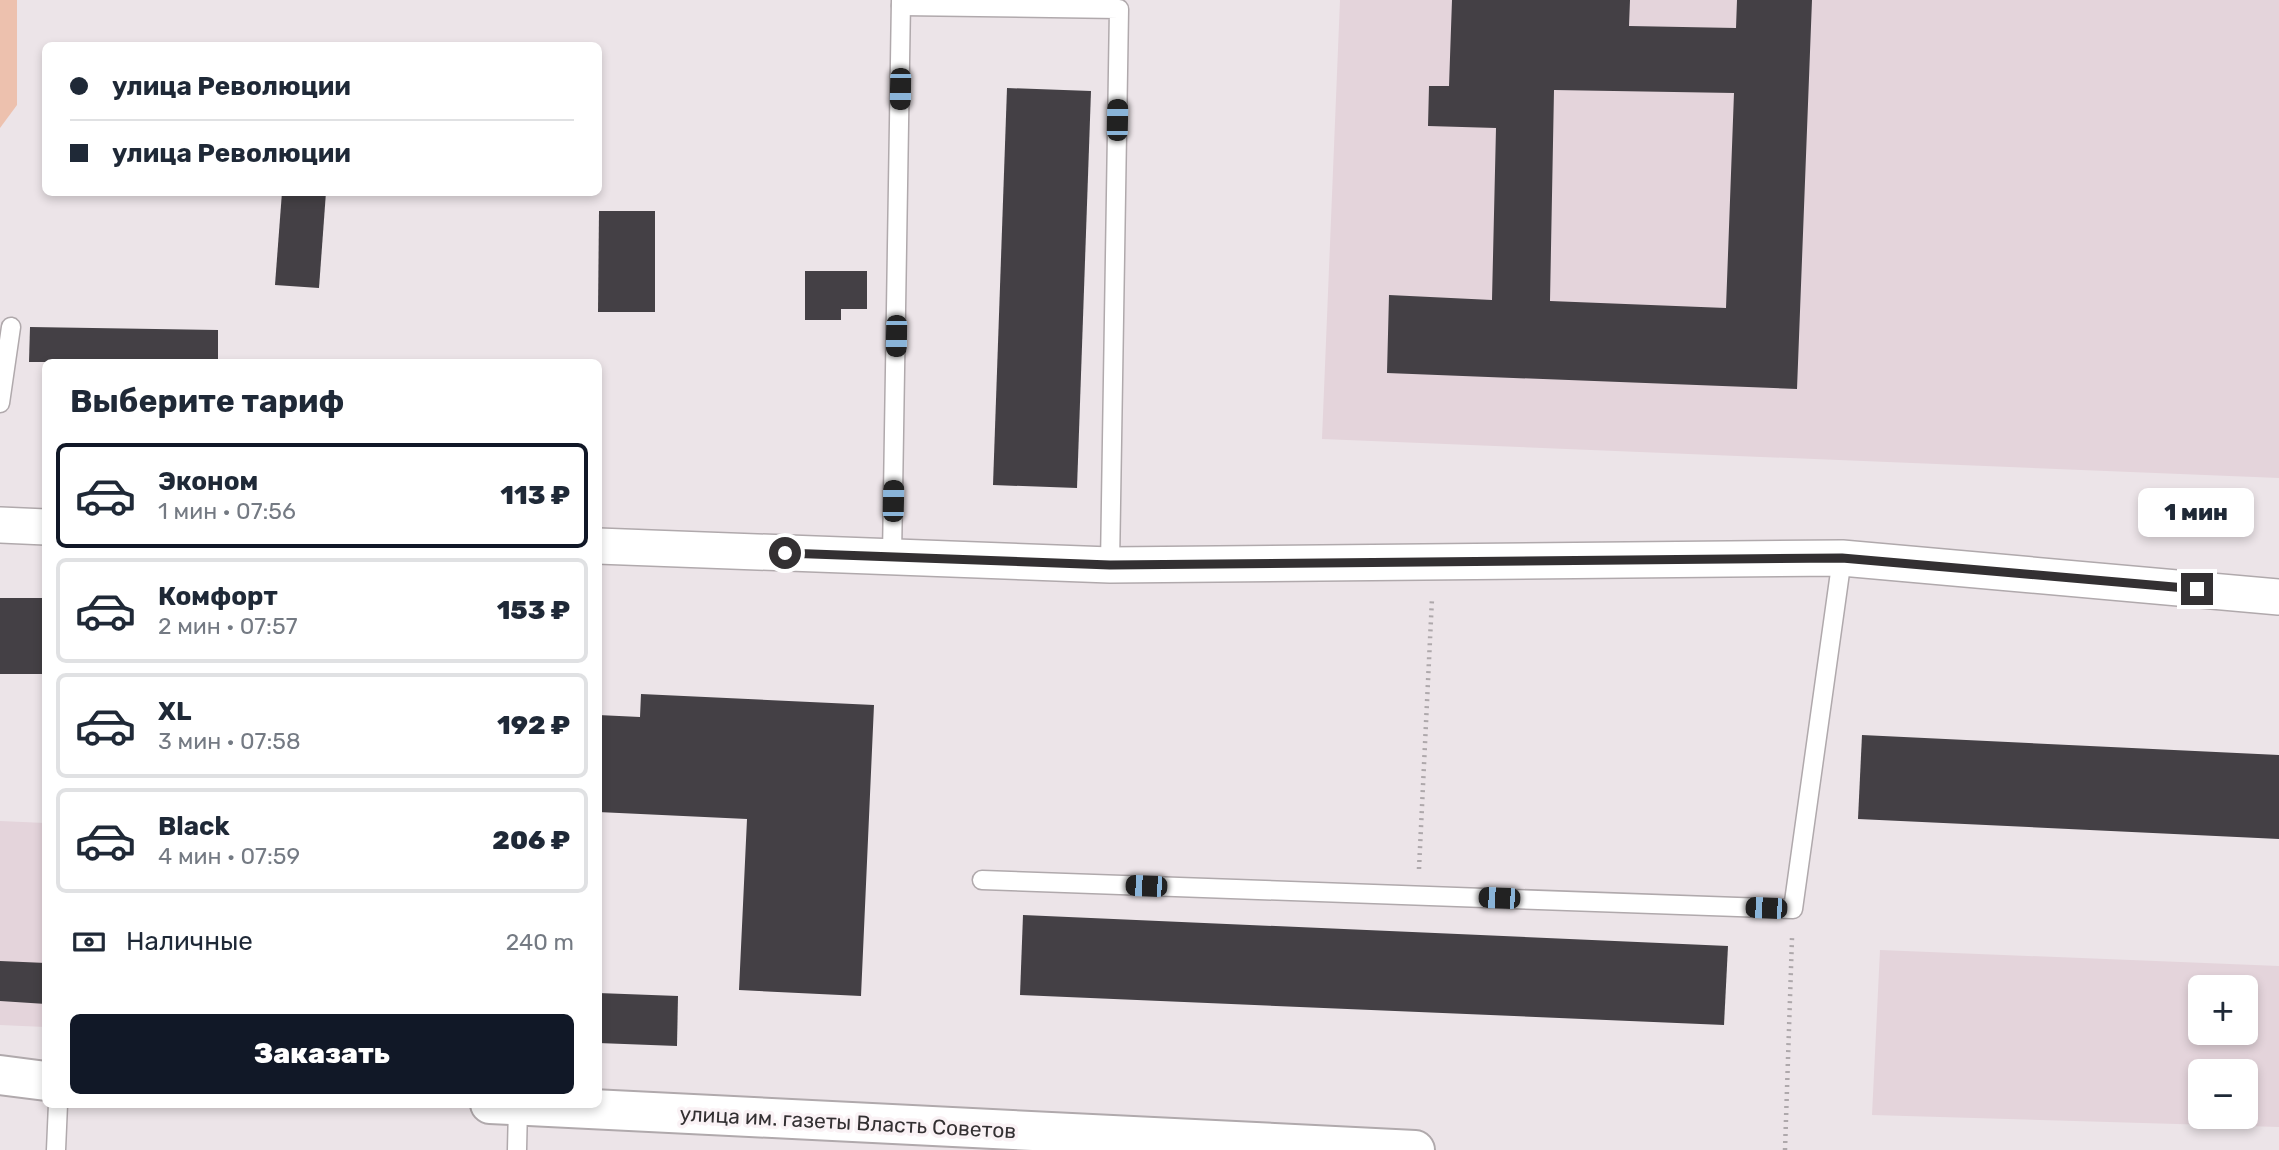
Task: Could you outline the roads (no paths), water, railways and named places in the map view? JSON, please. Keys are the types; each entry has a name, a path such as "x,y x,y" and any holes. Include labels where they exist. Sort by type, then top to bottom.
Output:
{"street":[{"path":"0,526 42,527"},
{"path":"602,546 1110,565 1842,558 2279,597"},
{"path":"0,1075 42,1080"},
{"name":"улица им. газеты Власть Советов","path":"565,1108 1415,1150"}],"lane":[{"path":"892,556 901,3 1119,5 1110,565"},
{"path":"0,403 11,327"},
{"path":"982,880 1793,909 1842,558"},
{"path":"56,1150 58,1108"},
{"path":"505,1108 517,1150"}]}
